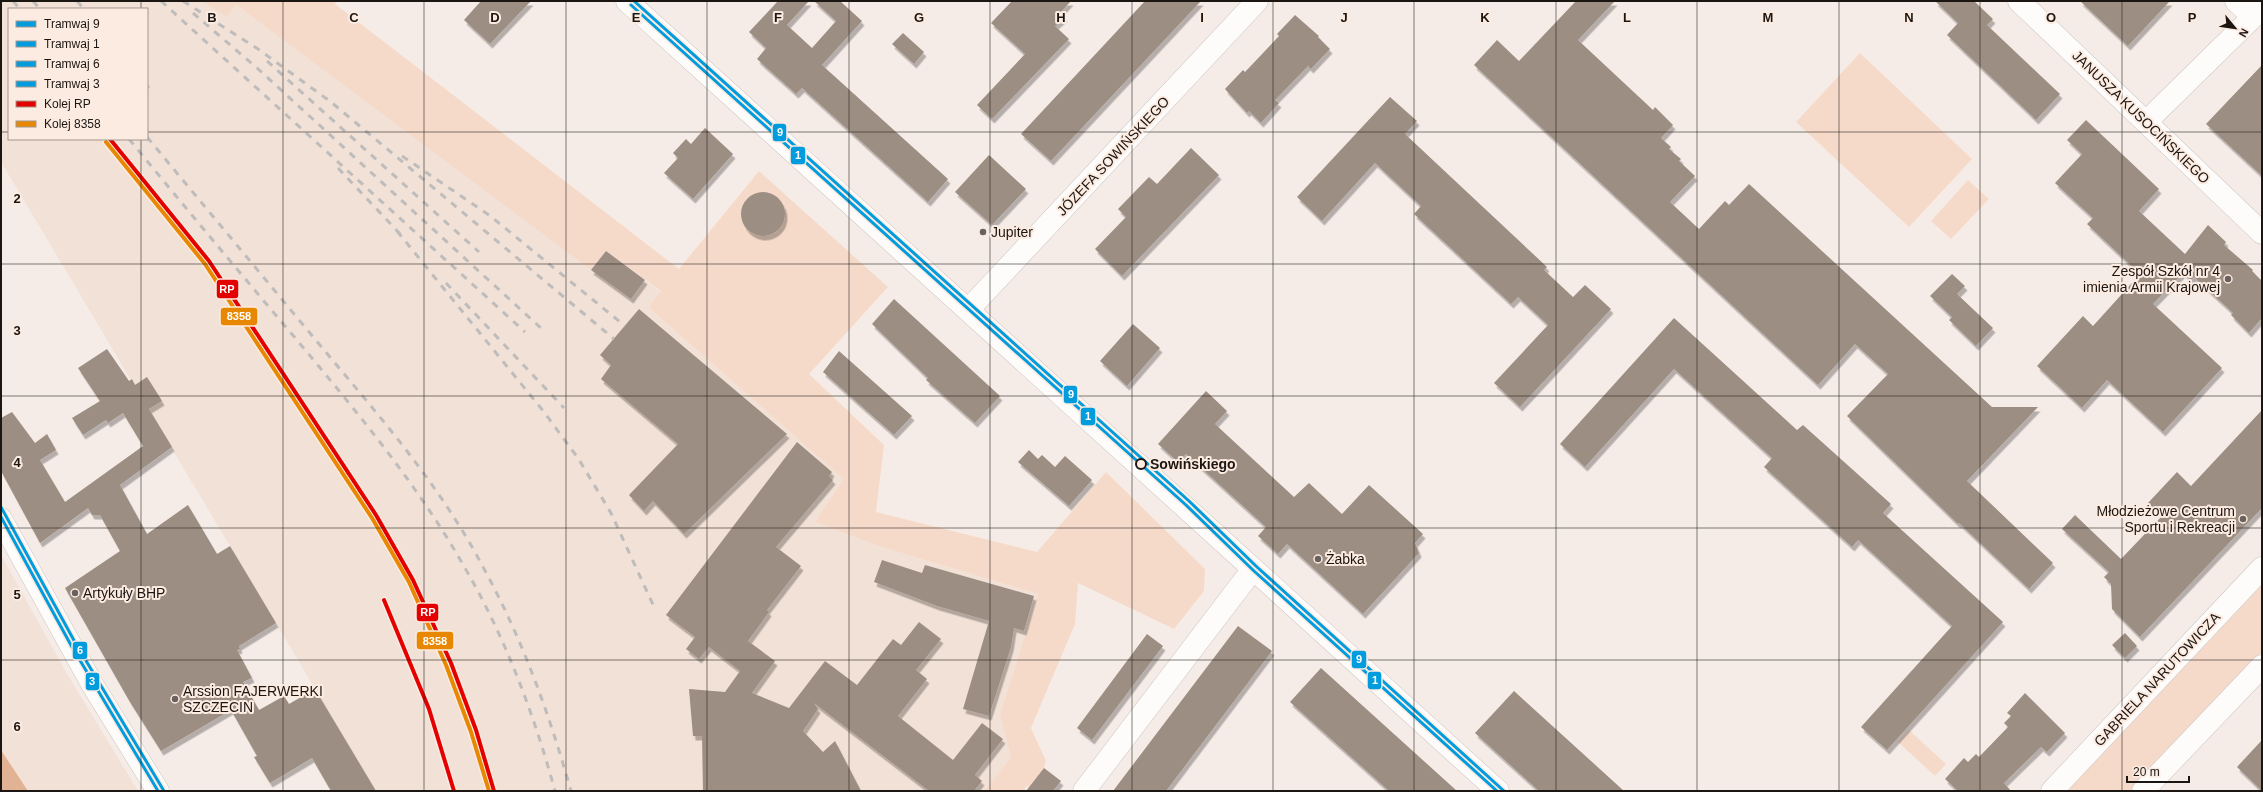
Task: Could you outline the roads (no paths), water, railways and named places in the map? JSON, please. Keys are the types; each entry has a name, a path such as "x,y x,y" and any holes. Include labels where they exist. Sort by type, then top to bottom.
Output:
{"street":[{"path":"627,1 1498,791"},
{"name":"JÓZEFA SOWIŃSKIEGO","path":"968,310 1258,1"},
{"name":"JANUSZA KUSOCIŃSKIEGO","path":"2019,1 2262,233"},
{"path":"2146,122 2258,12 2236,1"},
{"path":"1,519 92,684 158,791"},
{"path":"1084,791 1253,568"},
{"name":"GABRIELA NARUTOWICZA","path":"2052,791 2262,568"},
{"path":"2143,791 2262,666"}],"railway":[{"path":"13,1 19,8"},
{"path":"33,1 39,8"},
{"path":"77,1 83,8"},
{"path":"161,1 525,332"},
{"path":"183,1 258,49 331,102 614,339"},
{"path":"193,13 257,68 542,329"},
{"path":"267,61 479,252"},
{"path":"148,138 389,428 410,454 449,509 483,567 510,621 544,705 571,791"},
{"path":"130,140 342,394 407,478 447,537 479,594 506,649 538,733 555,791"},
{"path":"402,156 489,215 625,326"},
{"path":"338,168 401,235"},
{"path":"397,231 544,412 578,458 611,513 655,609"},
{"path":"446,283 564,408"}],"tram line":[{"name":"9","path":"634,1 1189,501 1257,567 1504,791"},
{"name":"1","path":"631,5 1186,505 1254,571 1497,791"},
{"name":"6","path":"1,507 76,644 164,791"},
{"name":"3","path":"1,517 72,647 158,791"}],"rail line":[{"name":"RP","path":"111,140 209,261 376,515 413,580 451,663 476,730 494,791"},
{"name":"8358","path":"106,142 205,264 372,518 409,582 446,665 471,732 489,791"},
{"name":"RP","path":"384,600 429,709 454,791"}],"place":[{"name":"Jupiter","path":"983,232"},
{"name":"Zespół Szkół nr 4 imienia Armii Krajowej","path":"2228,279"},
{"name":"Sowińskiego","path":"1141,464"},
{"name":"Młodzieżowe Centrum Sportu i Rekreacji","path":"2243,519"},
{"name":"Żabka","path":"1318,559"},
{"name":"Artykuły BHP","path":"75,593"},
{"name":"Arssion FAJERWERKI SZCZECIN","path":"175,699"}]}
